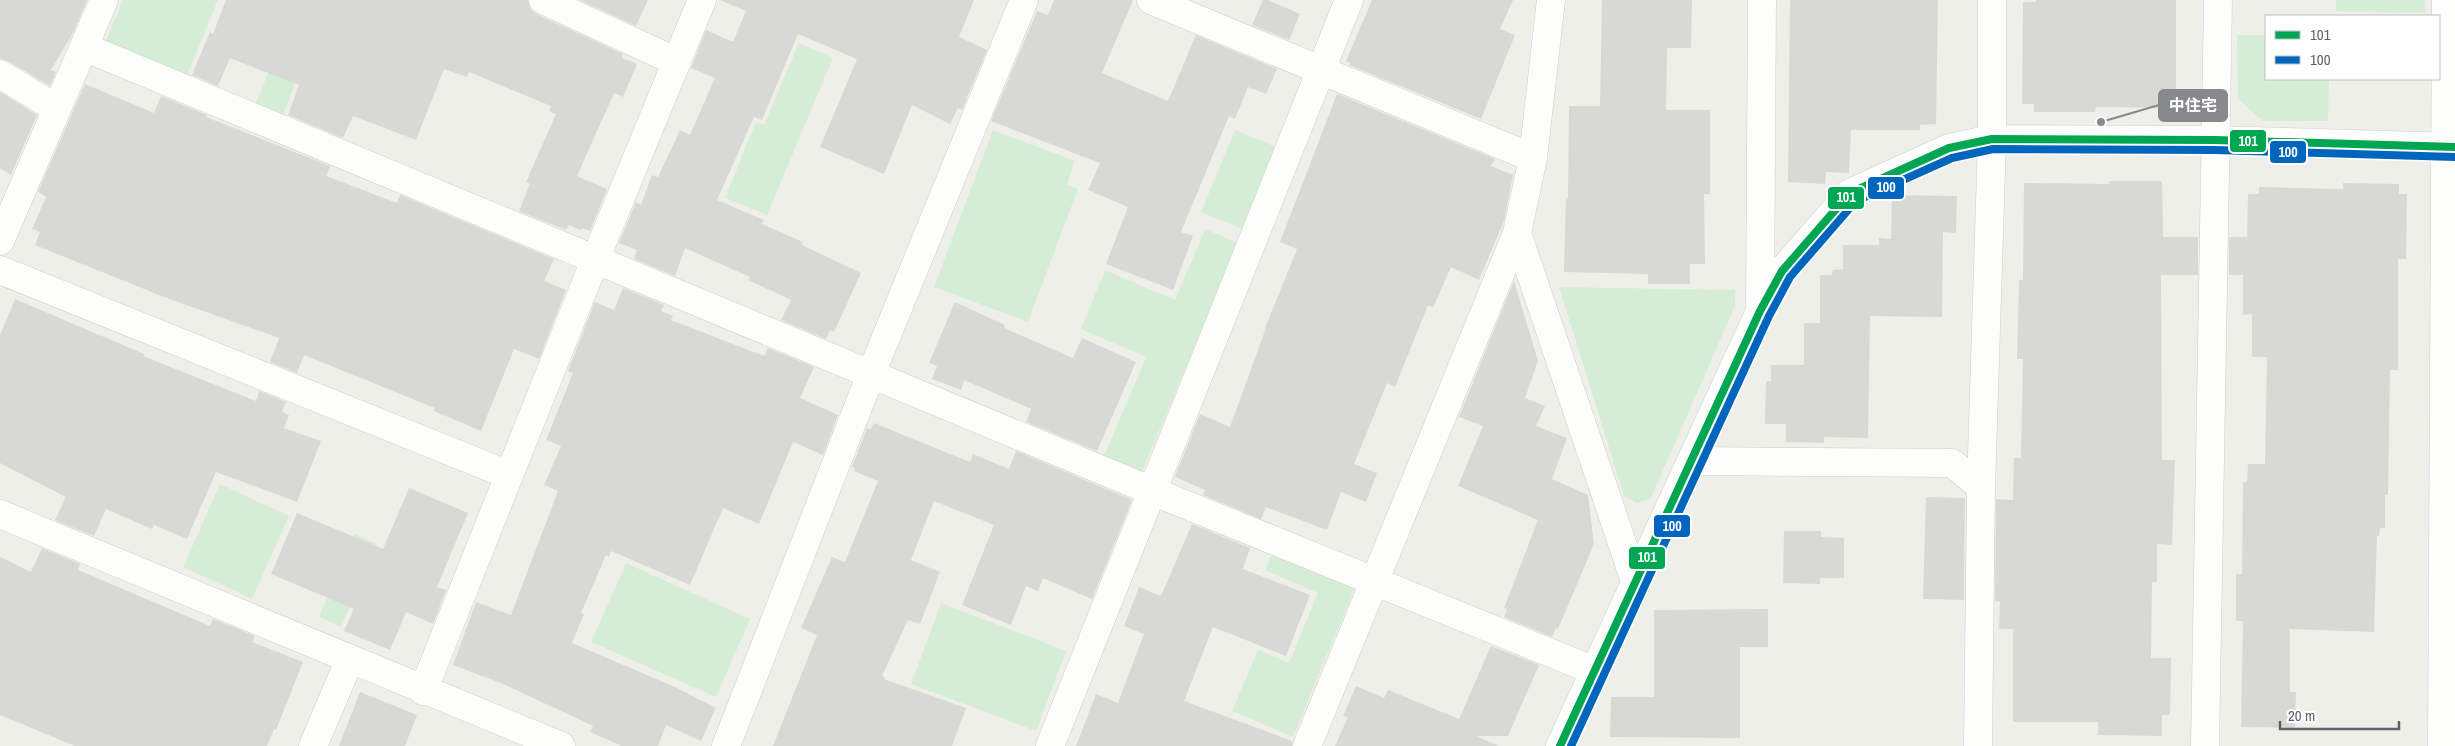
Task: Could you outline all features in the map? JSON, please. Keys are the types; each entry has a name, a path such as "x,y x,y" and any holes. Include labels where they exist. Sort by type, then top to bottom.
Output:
{"street":[{"path":"0,241 104,0"},
{"path":"543,0 677,62"},
{"path":"423,691 595,260 702,0"},
{"path":"726,746 871,374 1024,0"},
{"path":"1151,0 1533,158"},
{"path":"1050,746 1349,0"},
{"path":"1307,746 1373,580 1517,233 1533,158 1551,0"},
{"path":"1760,310 1762,0"},
{"path":"1978,746 1981,487 1992,139 1992,0"},
{"path":"2205,746 2218,0"},
{"path":"2442,746 2450,148 2446,0"},
{"path":"84,47 1152,491 1595,671"},
{"path":"0,74 58,108"},
{"path":"1560,746 1636,584 1760,310 1782,271 1850,193 1949,148 1992,139 2215,140 2450,148"},
{"path":"1517,233 1636,584"},
{"path":"0,270 509,475"},
{"path":"1692,461 1952,463 1981,487"},
{"path":"0,514 423,691 561,746"},
{"path":"313,746 350,660"}],"green space":[{"path":"123,0 218,0 187,75 106,41"},
{"path":"2336,0 2425,0 2425,13 2336,11"},
{"path":"292,11 319,21 283,115 256,104"},
{"path":"2237,35 2265,35 2265,80 2329,80 2328,121 2263,121 2238,99"},
{"path":"799,43 833,58 767,215 725,198 756,122 764,125"},
{"path":"993,130 1075,161 1067,184 1078,189 1028,322 934,287"},
{"path":"1235,130 1276,147 1243,229 1201,212"},
{"path":"1205,229 1238,243 1142,472 1104,456 1146,357 1081,329 1105,270 1175,300"},
{"path":"1559,287 1735,290 1735,306 1651,498 1637,503 1624,496"},
{"path":"220,484 289,516 252,599 183,567"},
{"path":"355,534 377,544 341,627 319,617"},
{"path":"1274,550 1356,585 1293,737 1232,711 1258,650 1289,663 1318,593 1265,570"},
{"path":"626,563 750,619 716,697 591,642"},
{"path":"941,603 1066,651 1036,731 911,684"}],"building":[{"path":"0,0 87,0 74,31 51,70 56,72 50,86 0,58"},
{"path":"226,0 528,0 530,9 536,14 623,54 622,58 637,64 623,97 614,93 577,176 607,189 590,231 582,228 580,230 569,225 566,230 519,211 530,184 526,182 556,114 549,111 551,106 469,72 467,77 444,69 416,140 353,116 343,138 288,115 299,85 230,58 218,86 192,75 210,32 213,34"},
{"path":"580,0 648,0 636,26"},
{"path":"720,0 974,0 959,37 987,50 962,110 958,108 950,124 912,105 884,174 820,147 857,59 798,34 762,120 754,117 717,200 764,220 762,224 803,242 802,245 861,273 834,332 830,330 826,339 781,320 791,300 748,280 750,277 685,248 675,276 634,259 637,250 619,243 636,202 641,205 652,175 658,177 680,130 690,135 715,78 691,68 706,30 733,42 746,11"},
{"path":"1054,0 1133,0 1102,73 1168,101 1196,35 1277,69 1266,94 1248,87 1235,119 1229,116 1181,232 1193,236 1173,290 1106,264 1128,207 1088,190 1100,163 991,121 1037,11 1048,15"},
{"path":"1263,0 1268,0 1300,14 1289,40 1252,25"},
{"path":"1372,0 1513,0 1500,29 1515,35 1481,119 1349,65 1350,63 1346,61"},
{"path":"1602,0 1692,0 1691,48 1667,48 1666,110 1710,110 1710,194 1704,194 1705,264 1690,264 1690,284 1648,284 1648,274 1564,272 1566,197 1568,198 1569,106 1600,106"},
{"path":"1790,0 1938,0 1936,124 1920,125 1920,130 1851,130 1849,173 1826,172 1825,184 1788,182"},
{"path":"2036,0 2176,0 2176,108 2096,107 2095,112 2034,112 2034,104 2022,104 2023,2 2036,2"},
{"path":"85,84 154,113 161,96 207,115 206,117 330,166 326,176 397,203 400,195 554,259 544,281 566,290 539,359 514,349 481,431 434,411 435,408 304,355 297,373 270,362 279,338 164,297 35,245 40,232 32,229 46,197 38,192"},
{"path":"0,92 37,115 11,175 0,168"},
{"path":"1337,94 1495,159 1491,166 1513,175 1504,221 1479,280 1451,267 1433,308 1428,305 1395,387 1387,383 1354,464 1377,473 1366,502 1341,492 1327,530 1266,507 1261,519 1203,495 1205,490 1175,477 1200,414 1230,427 1265,328 1297,249 1280,242"},
{"path":"2109,181 2162,181 2163,237 2198,237 2198,275 2161,275 2162,460 2175,460 2172,545 2157,544 2157,582 2152,582 2151,658 2171,658 2170,715 2162,715 2162,736 2098,735 2098,722 2013,722 2013,629 1999,629 2000,602 1995,601 1996,499 2013,500 2014,458 2021,458 2023,359 2017,359 2019,280 2023,280 2024,183 2109,184"},
{"path":"2343,183 2399,184 2399,194 2407,194 2406,259 2398,259 2398,370 2390,370 2388,495 2385,495 2385,528 2380,528 2379,536 2377,536 2374,632 2290,629 2290,692 2296,692 2295,728 2241,727 2243,621 2236,621 2236,574 2242,574 2243,482 2247,482 2248,464 2265,464 2267,357 2252,357 2252,314 2243,315 2243,275 2229,275 2229,237 2247,237 2248,194 2259,194 2259,187 2343,189"},
{"path":"1892,195 1957,196 1956,233 1943,232 1942,317 1870,316 1868,438 1824,437 1824,443 1786,442 1786,424 1765,424 1766,381 1771,381 1771,365 1804,365 1804,323 1820,323 1820,275 1832,275 1833,270 1843,269 1843,245 1879,245 1879,238 1891,239"},
{"path":"1514,281 1538,361 1525,398 1545,406 1536,426 1567,438 1552,479 1588,495 1594,544 1558,629 1556,628 1552,637 1504,617 1507,609 1504,608 1538,520 1458,486 1483,426 1459,417"},
{"path":"623,288 664,305 661,311 673,316 671,320 764,356 768,348 814,367 800,398 838,415 823,455 793,442 759,524 723,508 690,585 611,551 609,557 606,555 581,613 584,614 572,643 675,687 716,708 701,741 666,725 658,746 622,746 590,732 593,726 501,683 453,665 476,602 511,615 558,491 544,485 561,446 546,440 573,373 568,371 595,302 614,310"},
{"path":"15,299 144,354 143,356 256,401 259,391 286,402 282,412 289,415 284,428 321,441 297,502 216,472 187,539 154,525 152,529 106,509 94,536 55,520 66,497 0,463 0,335"},
{"path":"955,302 1005,325 1004,328 1073,358 1082,338 1136,362 1097,451 1026,422 1031,409 964,380 961,390 932,379 937,366 929,363"},
{"path":"874,423 970,462 973,454 1009,469 1016,451 1132,500 1092,599 1043,578 1038,591 1026,586 1011,625 962,605 994,525 934,501 911,560 940,572 920,624 908,620 882,676 885,677 884,679 966,708 952,746 773,746 817,635 801,628 832,557 845,562 878,481 854,471 855,468 852,467 867,428 871,429"},
{"path":"409,488 468,513 437,587 446,590 433,624 406,612 390,650 344,631 354,609 271,574 297,513 383,549"},
{"path":"1926,497 1965,498 1964,600 1923,599"},
{"path":"1192,524 1250,548 1243,569 1310,595 1286,656 1213,627 1184,701 1292,741 1292,746 1076,746 1096,694 1118,703 1144,634 1124,626 1139,587 1161,596"},
{"path":"1784,531 1821,531 1821,537 1844,538 1844,578 1820,578 1820,584 1783,583"},
{"path":"42,548 80,564 78,570 210,626 213,619 255,636 252,642 303,662 276,730 274,729 267,746 75,746 0,715 0,557 31,572"},
{"path":"1768,609 1768,647 1740,647 1740,738 1610,737 1611,697 1654,697 1654,610"},
{"path":"1491,646 1539,665 1508,736 1476,736 1499,746 1335,746 1348,717 1343,716 1356,686 1384,698 1388,690 1459,719"},
{"path":"360,692 417,715 405,746 339,746"}],"transit line":[{"name":"101","path":"1560,746 1760,311 1782,271 1850,193 1949,148 1992,139 2215,140 2455,147"},
{"name":"100","path":"1571,746 1769,316 1790,277 1856,201 1952,158 1993,149 2215,150 2455,157"}],"place":[{"name":"中住宅","path":"2101,122"}]}
